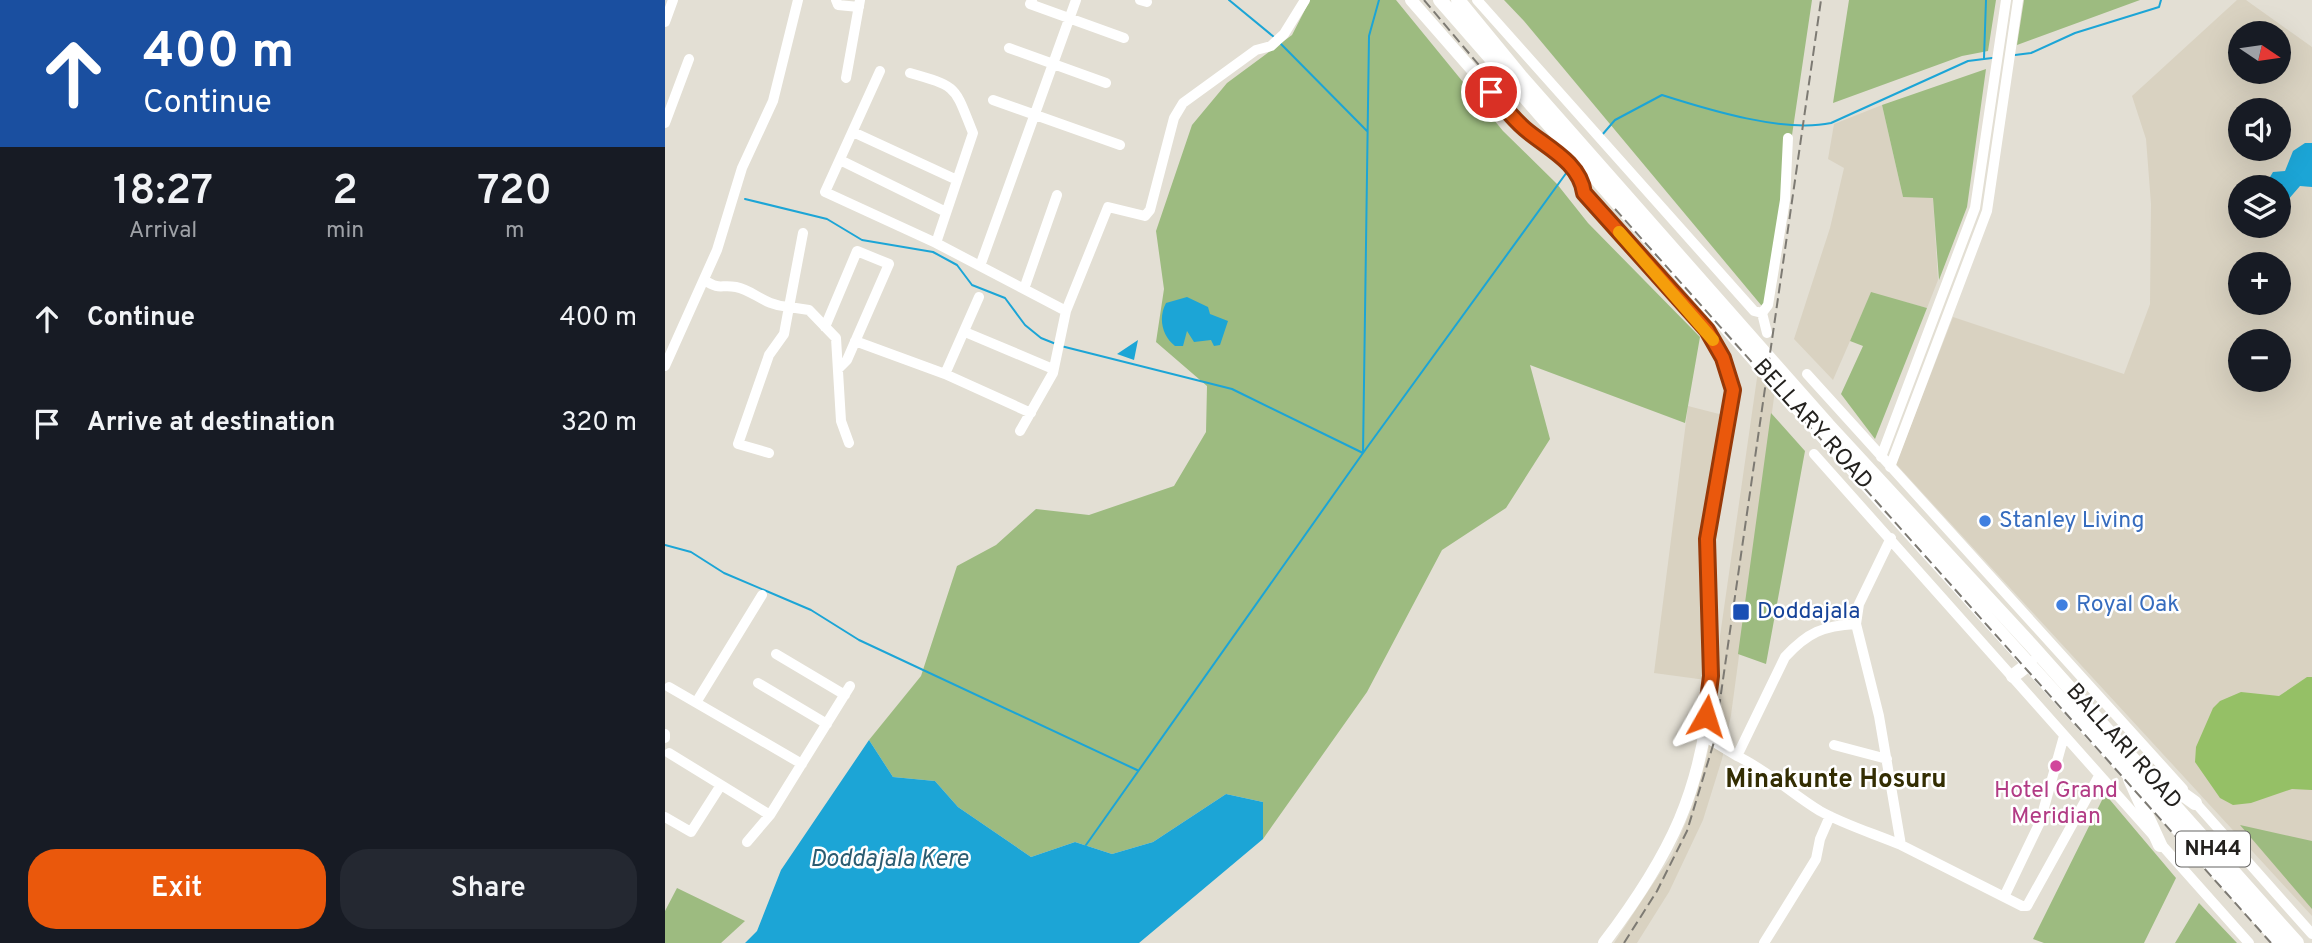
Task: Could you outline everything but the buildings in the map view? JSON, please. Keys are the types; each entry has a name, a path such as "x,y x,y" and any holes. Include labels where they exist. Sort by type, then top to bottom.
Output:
{"highway":[{"name":"BELLARY ROAD","path":"1440,0 1837,435 2029,655"},
{"name":"BELLARY ROAD","path":"1458,0 1517,82"},
{"path":"2013,676 2029,655"},
{"name":"BALLARI ROAD","path":"2029,655 2297,943"},
{"path":"2126,760 2195,803"},
{"path":"2126,760 2160,845"},
{"name":"BALLARI ROAD","path":"2126,760 2281,943"}],"main road":[{"path":"1411,0 1523,128 1559,154 1574,170 1584,193 1707,330 1723,358 1733,390 1707,539 1711,676 1704,736 1688,803 1638,898 1604,943"}],"street":[{"path":"665,22 673,0"},
{"path":"665,366 717,250 748,153 773,101 798,0"},
{"path":"836,0 838,5 859,3 846,78"},
{"path":"1032,0 1030,4 1124,38"},
{"path":"980,266 1076,0"},
{"path":"1020,431 1053,369 1066,311 1108,207 1145,216 1150,209 1174,118 1183,103 1256,50 1271,47 1284,34 1305,0"},
{"path":"1477,0 1754,310 1762,313"},
{"path":"1881,457 1975,208 2006,0"},
{"path":"1890,467 1987,211 2018,0"},
{"path":"1009,48 1106,83"},
{"path":"665,123 668,105 689,59"},
{"path":"880,71 825,192 936,243 1066,311"},
{"path":"910,73 949,84 973,132 936,243"},
{"path":"993,100 1120,145"},
{"path":"853,132 957,180"},
{"path":"1762,313 1768,305 1785,200 1788,138"},
{"path":"840,160 946,212"},
{"path":"1024,289 1057,195"},
{"path":"769,453 738,444 769,355 783,334 803,233"},
{"path":"825,327 857,251 888,264 847,360 838,369"},
{"path":"703,280 718,289 736,287 771,306 809,310 837,338 841,421 849,443"},
{"path":"945,374 978,297"},
{"path":"1762,313 1767,333"},
{"path":"965,332 1053,369"},
{"path":"855,341 945,374 1031,414"},
{"path":"1807,374 2312,934"},
{"path":"1814,454 2249,943"},
{"path":"1891,538 1859,604 1856,624 1887,759 1901,845"},
{"path":"697,701 762,595"},
{"path":"1737,756 1785,657 1796,646 1825,627 1856,624"},
{"path":"747,842 770,816 847,691 776,654"},
{"path":"758,683 827,724"},
{"path":"666,688 697,701 802,764"},
{"path":"1704,736 1830,816 1901,845 2027,906 2099,776"},
{"path":"2004,897 2040,822 2064,736"},
{"path":"1834,745 1887,759"},
{"path":"669,753 770,816"},
{"path":"665,817 691,832 721,785"},
{"path":"1764,943 1816,859 1820,839 1830,816"}],"shaded area":[{"path":"2237,0 2246,0 2275,21 2228,21 2228,84 2291,84 2291,32 2312,47 2312,916 1896,464 1953,317 2124,374 2150,304 2151,204 2146,139 2132,96"},
{"path":"1882,105 1903,197 1933,197 1938,280 1927,308 1871,293 1833,380 1794,339 1830,228 1844,168 1828,159 1834,124"},
{"path":"1758,371 1775,390 1731,715 1722,759 1703,820 1669,892 1637,943 1614,943 1672,855 1692,808 1707,757 1717,702 1720,636"},
{"path":"1688,406 1723,415 1699,540 1706,680 1654,673"}],"green space":[{"path":"1310,0 1396,0 1503,131 1557,184 1588,223 1700,337 1685,423 1530,365 1550,439 1506,508 1442,550 1367,692 1263,839 1263,802 1226,794 1153,842 1112,854 1075,842 1031,857 958,807 935,781 893,777 869,740 921,676 957,566 996,545 1036,509 1089,515 1174,486 1206,432 1207,386 1156,342 1164,289 1156,231 1192,125 1227,83 1292,35"},
{"path":"1504,0 1812,0 1766,311 1524,21"},
{"path":"1849,0 1996,0 1988,51 1962,56 1833,103"},
{"path":"2024,0 2140,0 2017,45"},
{"path":"1986,69 1967,207 1939,280 1933,198 1903,197 1882,105"},
{"path":"1871,292 1927,308 1875,439 1841,394 1863,346 1850,341"},
{"path":"1771,413 1805,451 1766,664 1738,654"},
{"path":"2307,677 2312,677 2312,790 2292,789 2251,803 2233,805 2220,798 2195,762 2196,747 2213,708 2220,701 2241,692 2279,696"},
{"path":"2105,794 2176,878 2144,943 2044,943 2033,939"},
{"path":"2240,825 2312,841 2312,909"},
{"path":"677,888 745,921 721,943 665,943 665,911"},
{"path":"2199,903 2237,943 2175,943"}],"water":[{"path":"2305,143 2312,143 2312,187 2300,186 2291,196 2291,175 2271,175 2273,172 2285,171 2293,151"},
{"path":"1187,297 1208,307 1210,314 1228,321 1220,345 1214,346 1211,340 1194,342 1187,331 1183,346 1175,346 1167,337 1162,321 1166,303"},
{"path":"1138,340 1134,360 1117,354"},
{"name":"Doddajala Kere","path":"869,740 893,777 935,781 958,807 1031,857 1075,842 1112,854 1153,842 1226,794 1263,802 1263,839 1139,943 745,943 757,931 781,870"}],"waterway":[{"path":"1229,0 1274,37"},
{"path":"1061,346 1232,389 1363,453 1369,36 1379,0"},
{"path":"1984,58 1986,0"},
{"path":"2015,55 2031,53 2075,33 2159,7 2161,0"},
{"path":"1280,43 1367,131"},
{"path":"1602,135 1615,120 1662,95 1724,113 1769,122 1791,125 1831,123 1968,61 1992,58"},
{"path":"1086,845 1363,453 1567,172"},
{"path":"745,199 827,219 862,240 933,252 957,265 972,285 1005,298 1025,325 1041,338 1056,344"},
{"path":"665,545 691,552 724,573 811,610 859,640 1137,770"}],"railway":[{"path":"1424,0 1516,109"},
{"path":"1624,943 1657,891 1687,831 1714,742 1821,0"},
{"path":"1615,209 2271,943"}],"slow traffic":[{"path":"1619,232 1713,340"}],"place":[{"name":"Stanley Living","path":"1985,521"},
{"name":"Royal Oak","path":"2062,605"},
{"name":"Doddajala","path":"1741,612"},
{"name":"Hotel Grand Meridian","path":"2056,766"}],"district":[{"name":"Minakunte Hosuru","path":"1836,780"}],"route":[{"path":"1491,92 1523,128 1559,154 1574,170 1583,184 1584,193 1707,330 1723,358 1733,390 1707,539 1711,676 1706,716"}]}
